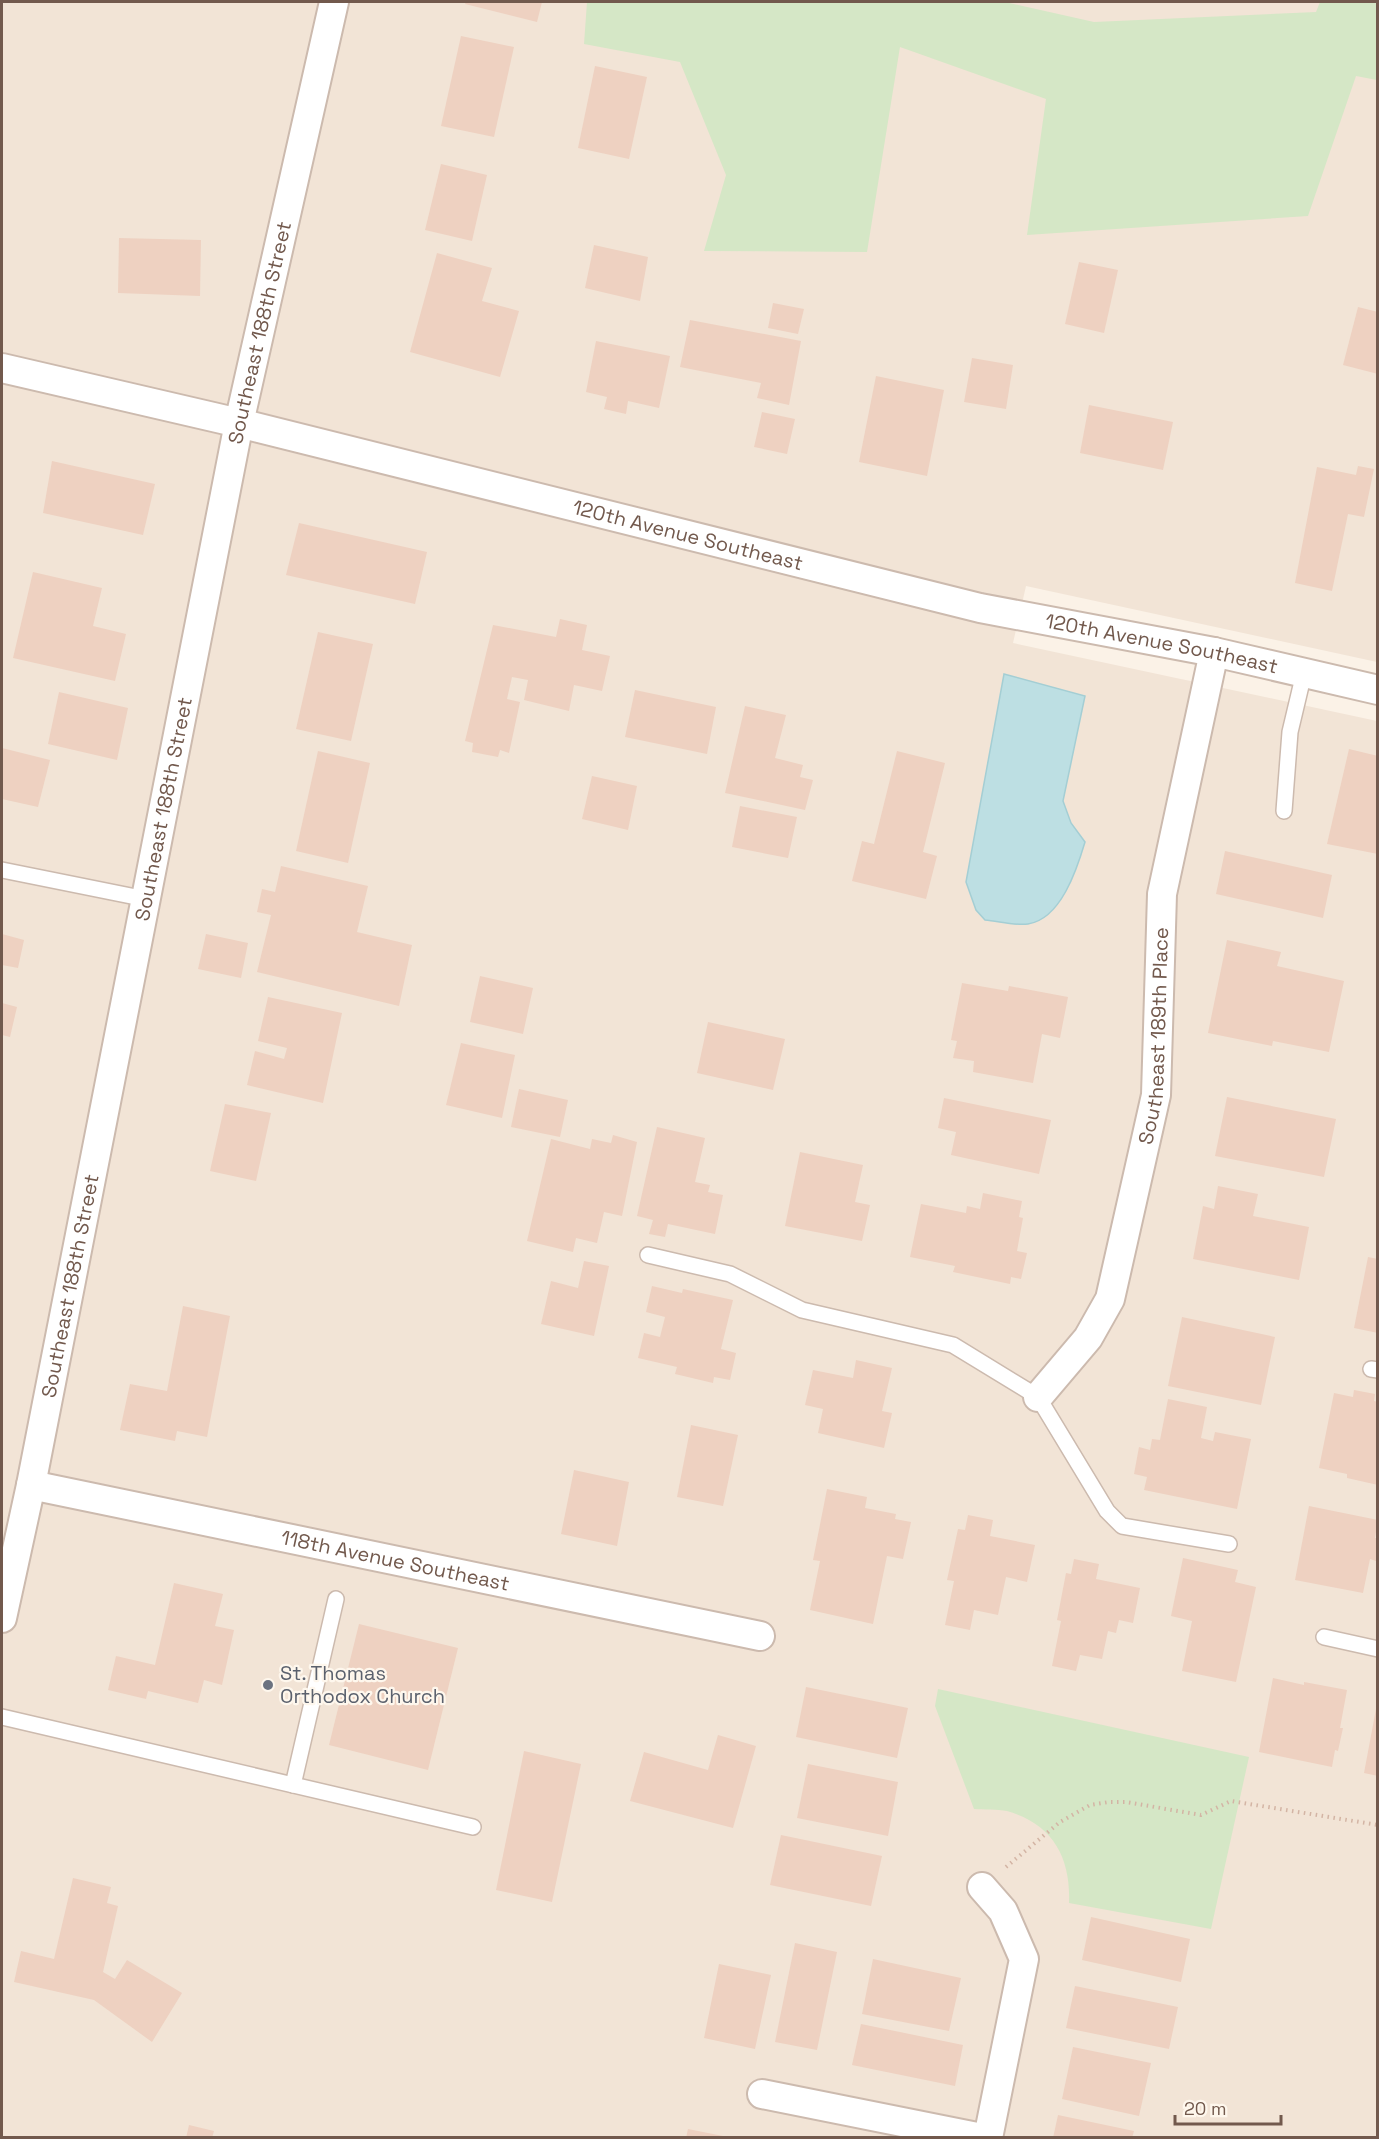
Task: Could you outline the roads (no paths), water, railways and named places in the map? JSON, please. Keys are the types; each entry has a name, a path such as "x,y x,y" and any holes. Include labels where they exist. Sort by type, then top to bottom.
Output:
{"street":[{"name":"Southeast 188th Street","path":"2,1618 31,1485 239,423 334,2"},
{"name":"120th Avenue Southeast","path":"2,368 239,423 980,608 1214,652 1377,690"},
{"name":"Southeast 189th Place","path":"1038,1397 1088,1338 1110,1299 1156,1095 1162,894 1214,652"},
{"name":"118th Avenue Southeast","path":"31,1485 760,1636"},
{"path":"982,1887 1003,1911 1024,1959 988,2138"},
{"path":"762,2094 982,2138"}],"lane":[{"path":"1284,811 1290,732 1304,673"},
{"path":"2,870 146,899"},
{"path":"648,1255 730,1274 802,1310 953,1345 1038,1397 1107,1511 1122,1526 1229,1544"},
{"path":"293,1785 336,1599"},
{"path":"1324,1637 1377,1649"},
{"path":"2,1717 473,1827"}],"water":[{"path":"1004,674 1085,696 1063,801 1071,823 1085,842 1072,878 1058,903 1040,920 1028,924 985,920 976,910 966,882"}],"place":[{"name":"St. Thomas Orthodox Church","path":"268,1685"}]}
